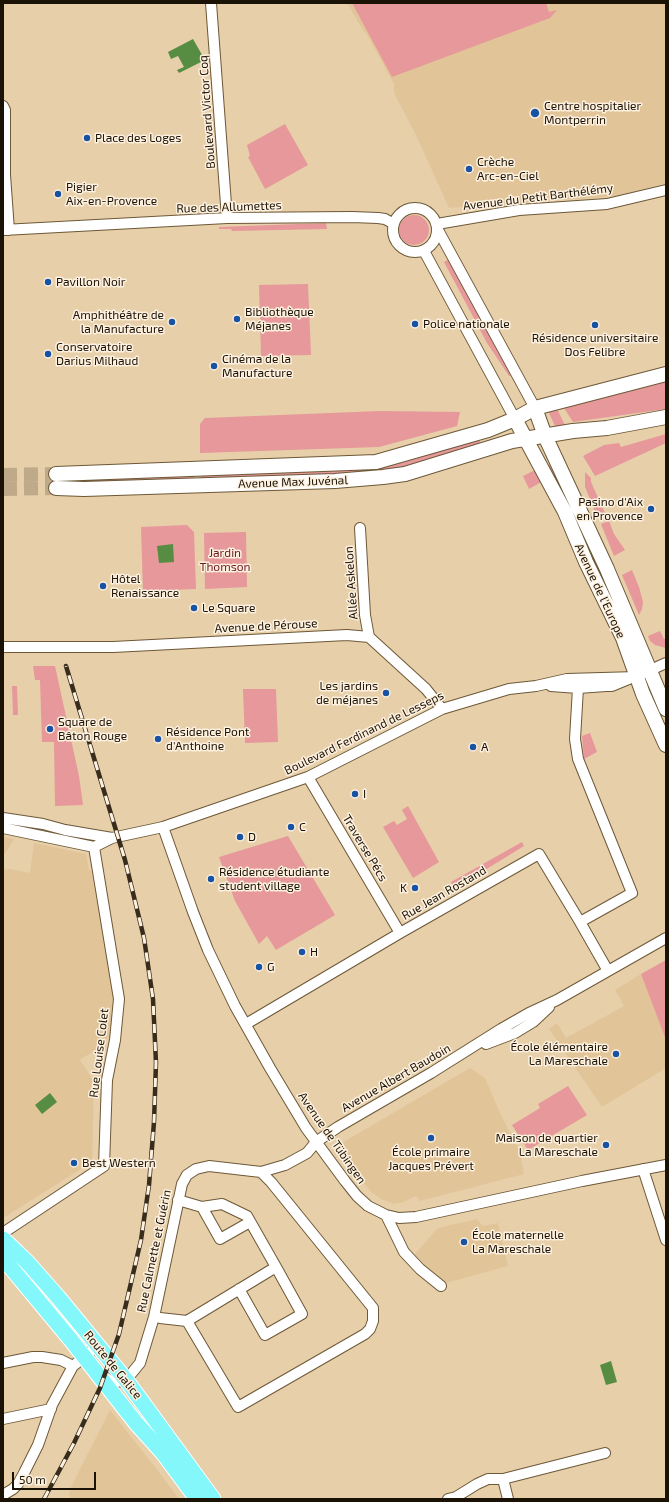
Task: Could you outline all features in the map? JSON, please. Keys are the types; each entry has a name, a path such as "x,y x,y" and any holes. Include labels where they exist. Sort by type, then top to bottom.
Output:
{"main road":[{"name":"Avenue Max Juvénal","path":"56,474 376,462 488,430 515,419 535,408 666,374"},
{"name":"Avenue de l'Europe","path":"535,408 545,436 607,569 666,709"},
{"name":"Avenue Max Juvénal","path":"56,488 92,489 383,478 405,474 512,441 573,431 607,428 666,417"},
{"name":"Avenue de l'Europe","path":"515,419 565,512 586,562 623,638 637,677 666,745"},
{"name":"Route de Galice","path":"3,1239 28,1263 126,1380 213,1499"},
{"name":"Route de Galice","path":"3,1258 68,1336 83,1363 163,1453 197,1499"}],"street":[{"name":"Boulevard Victor Coq","path":"211,3 227,218"},
{"path":"4,108 6,230"},
{"name":"Avenue du Petit Barthélémy","path":"437,227 519,210 607,204 666,190"},
{"path":"437,227 437,237 434,242 424,250 413,252 400,246 395,239 393,232 394,224 400,213 404,210 412,207 420,208 428,211 434,216 437,227 535,408"},
{"name":"Rue des Allumettes","path":"378,218 400,213"},
{"name":"Rue des Allumettes","path":"6,230 227,218 352,217 378,218 394,224"},
{"path":"424,250 515,419"},
{"name":"Allée Askelon","path":"360,528 365,616 369,637"},
{"name":"Avenue de Pérouse","path":"3,647 140,646 347,635 369,637"},
{"path":"369,637 426,689 442,709"},
{"path":"637,677 666,663"},
{"name":"Boulevard Ferdinand de Lesseps","path":"112,838 163,827 308,777 442,709 509,689 536,686 567,679 637,677"},
{"name":"Boulevard Ferdinand de Lesseps","path":"536,686 578,688 612,686 637,677"},
{"path":"578,688 575,740 578,759 632,892 580,922"},
{"name":"Traverse Pécs","path":"308,777 400,933"},
{"path":"3,818 43,824 65,830 112,838"},
{"name":"Avenue de Tübingen","path":"163,827 208,950 235,1006 270,1068 316,1142 356,1196 368,1206 386,1215 399,1218 416,1217 582,1181 666,1165"},
{"path":"3,828 94,847 112,838"},
{"name":"Rue Louise Colet","path":"3,1233 104,1166 107,1080 115,1040 118,999 94,847"},
{"name":"Rue Jean Rostand","path":"246,1024 400,933 539,854 608,971"},
{"name":"Avenue Albert Baudoin","path":"316,1142 338,1127 470,1050 515,1033 533,1022 557,1000 666,938"},
{"name":"Rue Calmette et Guérin","path":"126,1380 140,1363 154,1317 178,1200 182,1184 187,1175 196,1169 209,1166 261,1172 285,1165 307,1153 316,1142"},
{"path":"643,1169 666,1240"},
{"path":"187,1321 238,1407 365,1334 370,1329 373,1321 373,1308 271,1182 261,1172"},
{"path":"178,1200 202,1207 222,1204 247,1216 302,1314 265,1335 239,1289"},
{"path":"202,1207 220,1239 250,1222"},
{"path":"386,1215 404,1252 420,1269 441,1286"},
{"path":"160,1318 187,1321 276,1267"},
{"path":"3,1495 18,1484 38,1445 51,1409 83,1363 98,1346"},
{"path":"3,1363 34,1357 48,1358 83,1363 113,1383 126,1380"},
{"path":"3,1419 51,1409"},
{"path":"448,1499 488,1479 503,1479 605,1453"},
{"path":"503,1479 508,1499"}],"shaded area":[{"name":"Centre hospitalier Montperrin","path":"347,3 666,3 666,183 618,196 449,208 415,133 394,93 394,84 366,33"},
{"path":"193,39 205,60 179,73 177,70 184,67 178,56 171,59 168,52"},
{"path":"173,544 174,562 159,563 157,546"},
{"path":"3,837 14,839 3,857"},
{"path":"34,843 86,854 89,870 91,870 116,1005 113,1032 103,1043 103,1045 80,1060 94,1082 92,1162 3,1218 3,870 10,869 30,873"},
{"name":"École élémentaire La Mareschale","path":"641,974 666,1040 666,1068 602,1107 549,1029 557,1023 566,1038 624,1006 615,990"},
{"name":"École primaire Jacques Prévert","path":"470,1068 485,1078 499,1111 520,1152 524,1174 420,1201 416,1196 404,1202 394,1204 381,1199 371,1192 339,1151 340,1144"},
{"path":"50,1093 57,1102 42,1114 35,1105"},
{"name":"École maternelle La Mareschale","path":"477,1219 483,1226 498,1223 508,1266 446,1283 414,1255 438,1228"},
{"path":"611,1361 617,1382 606,1385 600,1365"},
{"path":"110,1410 179,1499 71,1499 69,1494 71,1487"}],"green space":[{"path":"352,3 546,3 549,12 557,10 550,18 392,77"},
{"path":"285,124 308,165 265,189 248,157 250,156 247,145"},
{"path":"414,215 425,219 429,230 425,241 414,245 403,241 399,230 403,219"},
{"path":"326,223 327,229 232,231 231,229 219,229 219,227"},
{"path":"449,259 512,375 509,376 487,343 444,262"},
{"path":"308,284 311,355 261,356 259,285"},
{"path":"666,382 666,409 573,422 564,408"},
{"path":"557,409 565,425 558,427 555,426 549,413 550,410"},
{"path":"380,411 460,412 457,426 379,447 200,453 200,424 205,418"},
{"path":"666,434 666,443 595,476 583,456 604,445 619,443 621,447"},
{"path":"479,439 481,444 398,469 369,473 201,479 201,473 384,467"},
{"path":"552,464 591,552 599,561 628,625 604,589 569,504 548,465"},
{"path":"537,469 543,481 529,489 523,476"},
{"path":"585,472 591,478 591,482 605,513 597,516 585,487"},
{"path":"194,474 194,479 50,483 50,479"},
{"path":"609,521 614,534 625,550 614,556 601,524"},
{"path":"187,525 194,532 196,589 143,591 141,527"},
{"name":"Jardin Thomson","path":"246,532 247,587 205,589 204,533"},
{"path":"632,570 643,602 639,615 622,575"},
{"path":"660,631 664,639 666,639 666,648 655,645 650,641 648,636"},
{"path":"33,666 55,666 79,776 83,805 55,806 54,742 42,742 40,680 35,680"},
{"path":"12,686 17,686 18,715 13,715"},
{"path":"243,689 276,689 278,742 245,743"},
{"path":"590,733 597,752 584,759 582,736"},
{"path":"408,806 439,862 413,878 383,827 394,821 397,825 407,819 402,810"},
{"path":"288,836 335,915 276,950 267,936 259,944 235,901 219,857"},
{"path":"522,842 524,846 454,889 451,882"},
{"path":"666,960 666,1040 641,974"},
{"path":"568,1086 587,1115 528,1150 512,1125 540,1108 538,1104"}],"tunnel":[{"path":"3,475 56,474"},
{"path":"3,489 56,488"}],"railway":[{"path":"44,1499 74,1443 100,1388 119,1334 141,1240 149,1185 154,1122 156,1063 153,999 144,938 125,860 66,666"}],"place":[{"name":"Centre hospitalier Montperrin","path":"535,113"},
{"name":"Place des Loges","path":"87,138"},
{"name":"Crèche Arc-en-Ciel","path":"469,169"},
{"name":"Pigier Aix-en-Provence","path":"58,194"},
{"name":"Pavillon Noir","path":"48,282"},
{"name":"Bibliothèque Méjanes","path":"237,319"},
{"name":"Amphithéâtre de la Manufacture","path":"172,322"},
{"name":"Police nationale","path":"415,324"},
{"name":"Résidence universitaire Dos Felibre","path":"595,325"},
{"name":"Conservatoire Darius Milhaud","path":"48,354"},
{"name":"Cinéma de la Manufacture","path":"214,366"},
{"name":"Pasino d'Aix en Provence","path":"651,509"},
{"name":"Hôtel Renaissance","path":"103,586"},
{"name":"Le Square","path":"194,608"},
{"name":"Les jardins de méjanes","path":"386,693"},
{"name":"Square de Bâton Rouge","path":"50,729"},
{"name":"Résidence Pont d'Anthoine","path":"158,739"},
{"name":"A","path":"473,747"},
{"name":"I","path":"355,794"},
{"name":"C","path":"291,827"},
{"name":"D","path":"240,837"},
{"name":"Résidence étudiante student village","path":"211,879"},
{"name":"K","path":"415,888"},
{"name":"H","path":"302,952"},
{"name":"G","path":"259,967"},
{"name":"École élémentaire La Mareschale","path":"616,1054"},
{"name":"École primaire Jacques Prévert","path":"431,1138"},
{"name":"Maison de quartier La Mareschale","path":"606,1145"},
{"name":"Best Western","path":"74,1163"},
{"name":"École maternelle La Mareschale","path":"464,1242"}]}
